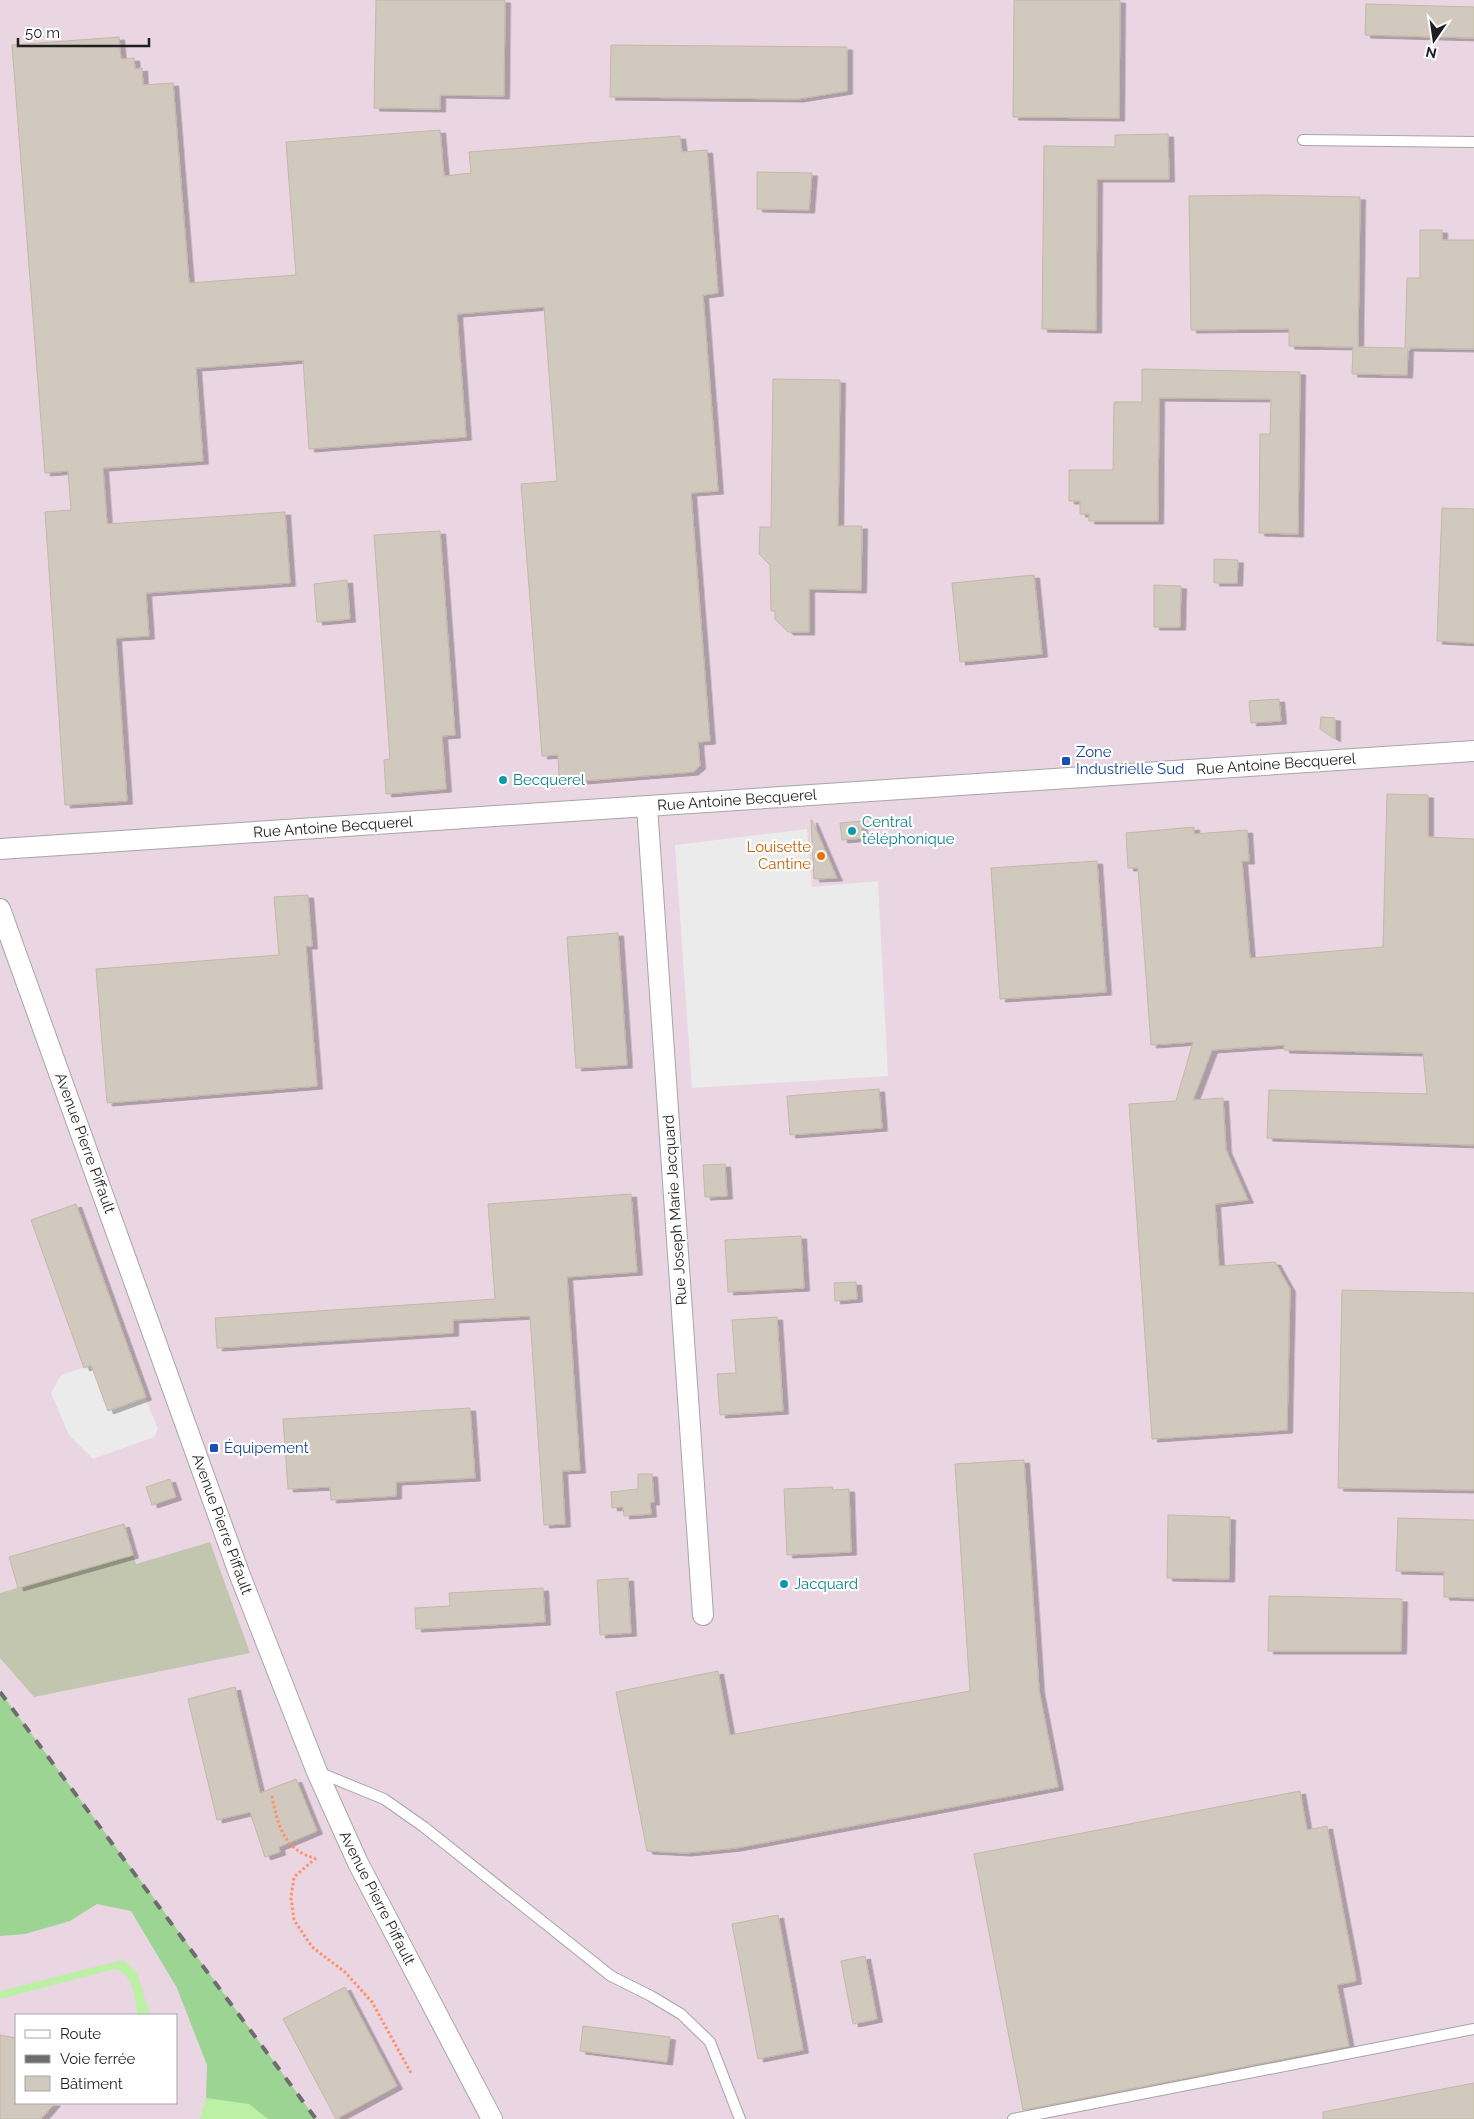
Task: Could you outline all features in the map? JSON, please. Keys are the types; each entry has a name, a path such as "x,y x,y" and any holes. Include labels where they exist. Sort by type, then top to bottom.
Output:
{"street":[{"name":"Rue Antoine Becquerel","path":"0,849 1474,751"},
{"name":"Rue Joseph Marie Jacquard","path":"647,806 703,1615"},
{"name":"Avenue Pierre Piffault","path":"0,909 242,1581 317,1772 358,1863 492,2119"}],"lane":[{"path":"1302,140 1474,142"},
{"path":"317,1772 384,1799 424,1827 611,1976 651,1996 681,2014 710,2042 740,2119"},
{"path":"1013,2119 1474,2029"}],"path":[{"path":"272,1796 277,1821 283,1835 295,1848 316,1858 294,1877 291,1898 294,1920 312,1948 345,1972 372,2002 411,2072"}],"shaded area":[{"path":"0,0 1474,0 1474,2119 0,2119"},
{"path":"807,829 812,887 878,881 888,1076 692,1088 675,845"},
{"path":"91,1365 108,1411 145,1397 158,1429 154,1437 93,1459 69,1435 51,1393 61,1375"},
{"path":"210,1542 250,1653 34,1697 0,1658 0,1593 133,1555 136,1564"}],"green space":[{"path":"0,1692 316,2119 268,2119 249,2104 206,2098 207,2065 177,1988 131,1911 97,1904 70,1921 25,1934 0,1936"},
{"path":"122,1960 137,1972 150,2014 138,2014 130,1981 115,1969 0,1999 0,1991"},
{"path":"206,2098 249,2104 268,2119 200,2119"}],"building":[{"path":"376,0 505,0 504,96 440,95 440,109 374,108"},
{"path":"1014,0 1120,0 1119,118 1013,117"},
{"path":"1366,4 1474,7 1474,38 1365,35"},
{"path":"119,37 121,59 134,58 135,69 142,68 143,85 173,83 189,283 296,275 286,142 440,130 444,176 471,173 469,152 680,136 682,152 707,150 718,293 703,295 718,491 691,493 710,741 698,742 700,766 693,772 569,782 559,776 558,755 542,756 521,484 557,481 544,307 457,314 466,437 309,449 303,360 196,368 203,461 103,468 107,524 285,512 290,583 146,593 149,636 116,638 127,801 65,805 45,512 71,510 68,471 45,473 12,45"},
{"path":"611,45 847,47 847,91 798,99 610,97"},
{"path":"1168,134 1169,179 1097,179 1096,330 1042,329 1044,146 1115,147 1115,135"},
{"path":"757,172 812,173 809,210 757,209"},
{"path":"1189,196 1360,197 1358,347 1405,348 1407,278 1420,278 1420,230 1442,230 1442,240 1474,240 1474,349 1408,348 1407,375 1352,374 1353,347 1289,346 1289,329 1191,330"},
{"path":"1142,369 1300,372 1298,534 1259,533 1260,434 1270,434 1271,399 1159,398 1158,521 1089,521 1089,514 1080,514 1080,501 1069,501 1069,470 1113,470 1114,402 1142,402"},
{"path":"773,379 840,380 838,526 862,526 861,590 809,589 809,632 788,632 775,619 775,611 771,611 770,565 759,554 760,527 771,527"},
{"path":"1442,508 1474,509 1474,643 1437,641"},
{"path":"440,531 455,735 442,736 446,789 386,794 384,760 390,759 374,535"},
{"path":"1214,559 1238,560 1237,583 1214,583"},
{"path":"1034,575 1042,654 960,662 952,583"},
{"path":"347,580 350,619 317,622 314,584"},
{"path":"1154,585 1181,586 1180,627 1154,627"},
{"path":"1279,699 1281,721 1251,723 1249,701"},
{"path":"1321,717 1335,718 1335,739 1320,729"},
{"path":"1387,794 1428,795 1428,837 1474,839 1474,1145 1267,1138 1269,1090 1427,1094 1423,1053 1284,1050 1284,1045 1212,1050 1193,1100 1223,1098 1226,1150 1248,1200 1215,1204 1219,1266 1275,1262 1290,1289 1287,1430 1152,1439 1129,1104 1176,1101 1193,1042 1151,1045 1138,868 1128,868 1126,833 1194,827 1194,834 1247,830 1249,861 1242,861 1250,958 1383,947"},
{"path":"812,820 837,878 814,879"},
{"name":"Central téléphonique","path":"861,821 863,838 842,840 840,823"},
{"path":"1097,861 1106,992 1000,999 991,868"},
{"path":"308,895 312,946 306,946 317,1086 107,1103 96,969 279,955 274,897"},
{"path":"618,933 627,1065 576,1068 567,937"},
{"path":"879,1089 882,1128 790,1135 787,1096"},
{"path":"725,1164 727,1196 705,1197 703,1165"},
{"path":"631,1194 637,1272 567,1277 580,1470 562,1471 565,1524 544,1525 530,1316 453,1320 453,1333 217,1348 215,1318 495,1299 488,1204"},
{"path":"76,1204 146,1397 108,1411 91,1365 84,1368 31,1220"},
{"path":"801,1236 804,1288 728,1292 725,1240"},
{"path":"856,1282 857,1299 835,1301 834,1283"},
{"path":"1342,1290 1474,1293 1474,1490 1338,1488"},
{"path":"777,1317 783,1411 720,1415 717,1374 736,1373 732,1320"},
{"path":"470,1408 475,1478 396,1482 396,1496 331,1500 330,1487 288,1489 283,1419"},
{"path":"1024,1460 1039,1690 1058,1787 736,1848 686,1853 647,1851 616,1692 718,1671 730,1735 970,1691 955,1464"},
{"path":"638,1474 652,1474 654,1502 650,1502 651,1514 624,1516 623,1507 612,1508 611,1492 638,1489"},
{"path":"170,1479 176,1497 152,1505 146,1487"},
{"path":"832,1487 833,1490 849,1489 851,1552 787,1555 784,1489"},
{"path":"1168,1515 1230,1517 1229,1579 1167,1578"},
{"path":"1398,1518 1474,1520 1474,1598 1444,1597 1444,1572 1396,1571"},
{"path":"124,1524 133,1555 18,1588 9,1557"},
{"path":"628,1578 631,1633 600,1635 597,1580"},
{"path":"543,1588 545,1622 416,1629 415,1608 450,1606 449,1593"},
{"path":"1269,1596 1402,1599 1401,1651 1268,1651"},
{"path":"235,1687 260,1793 296,1779 317,1831 279,1847 280,1852 265,1857 250,1812 217,1820 188,1699"},
{"path":"1300,1791 1307,1830 1327,1826 1356,1981 1337,1985 1349,2046 1023,2110 974,1854"},
{"path":"778,1915 803,2050 758,2059 732,1924"},
{"path":"865,1956 877,2019 853,2024 841,1961"},
{"path":"345,1987 397,2086 336,2119 283,2019"},
{"path":"583,2026 670,2037 667,2062 580,2051"},
{"path":"0,2035 15,2038 15,2104 54,2104 41,2119 0,2119"},
{"path":"1474,2083 1474,2119 1323,2119 1323,2112"}],"railway":[{"path":"0,1692 316,2119"}],"place":[{"name":"Zone Industrielle Sud","path":"1066,761"},
{"name":"Becquerel","path":"503,780"},
{"name":"Central téléphonique","path":"852,831"},
{"name":"Louisette Cantine","path":"821,856"},
{"name":"Équipement","path":"214,1448"},
{"name":"Jacquard","path":"784,1584"}]}
